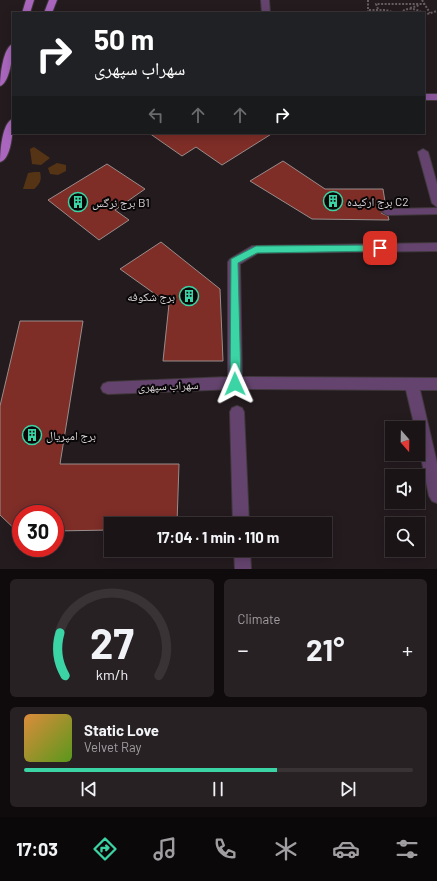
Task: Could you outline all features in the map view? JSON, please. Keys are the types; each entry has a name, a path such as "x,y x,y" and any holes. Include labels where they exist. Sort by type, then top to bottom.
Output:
{"main road":[{"path":"26,12 30,0"},
{"path":"48,12 53,0"},
{"path":"0,83 12,50"},
{"path":"0,159 12,125"}],"street":[{"path":"265,0 266,12"},
{"path":"425,97 437,97"},
{"path":"423,152 437,203"},
{"path":"235,384 234,262 256,249 437,247"},
{"name":"سهراب سپهری","path":"108,388 235,384 437,384"},
{"path":"412,384 437,496"},
{"path":"237,412 241,517"},
{"path":"242,557 243,569"}],"lane":[{"path":"387,212 437,211"}],"path":[{"path":"368,0 369,10 378,9 392,11 424,4"},
{"path":"422,0 430,13"},
{"path":"378,9 376,4 424,4"},
{"path":"401,12 404,9 419,10 430,13"},
{"path":"425,15 437,11"}],"shaded area":[{"path":"34,147 50,158 41,165 32,164 30,149"},
{"path":"57,163 66,165 66,171 58,175 50,174 48,168"},
{"path":"40,172 41,180 39,184 34,189 23,189 28,173"}],"building":[{"path":"150,134 271,134 222,165 196,147 182,156"},
{"name":"برج ارکیده C2","path":"283,161 325,189 383,189 386,208 381,213 388,216 389,220 312,219 250,181"},
{"name":"برج نرگس B1","path":"107,164 145,189 115,210 129,220 99,240 48,200"},
{"name":"برج شکوفه","path":"161,242 220,289 223,361 163,361 169,304 120,269"},
{"name":"برج امپریال","path":"20,321 83,321 60,464 179,464 177,517 104,517 104,530 64,531 64,505 12,505 12,526 0,515 0,406"}],"place":[{"name":"برج ارکیده C2","path":"333,201"},
{"name":"برج نرگس B1","path":"78,202"},
{"name":"برج شکوفه","path":"189,296"},
{"name":"برج امپریال","path":"32,435"}],"route":[{"path":"235,384 234,262 256,249 380,248"}]}
